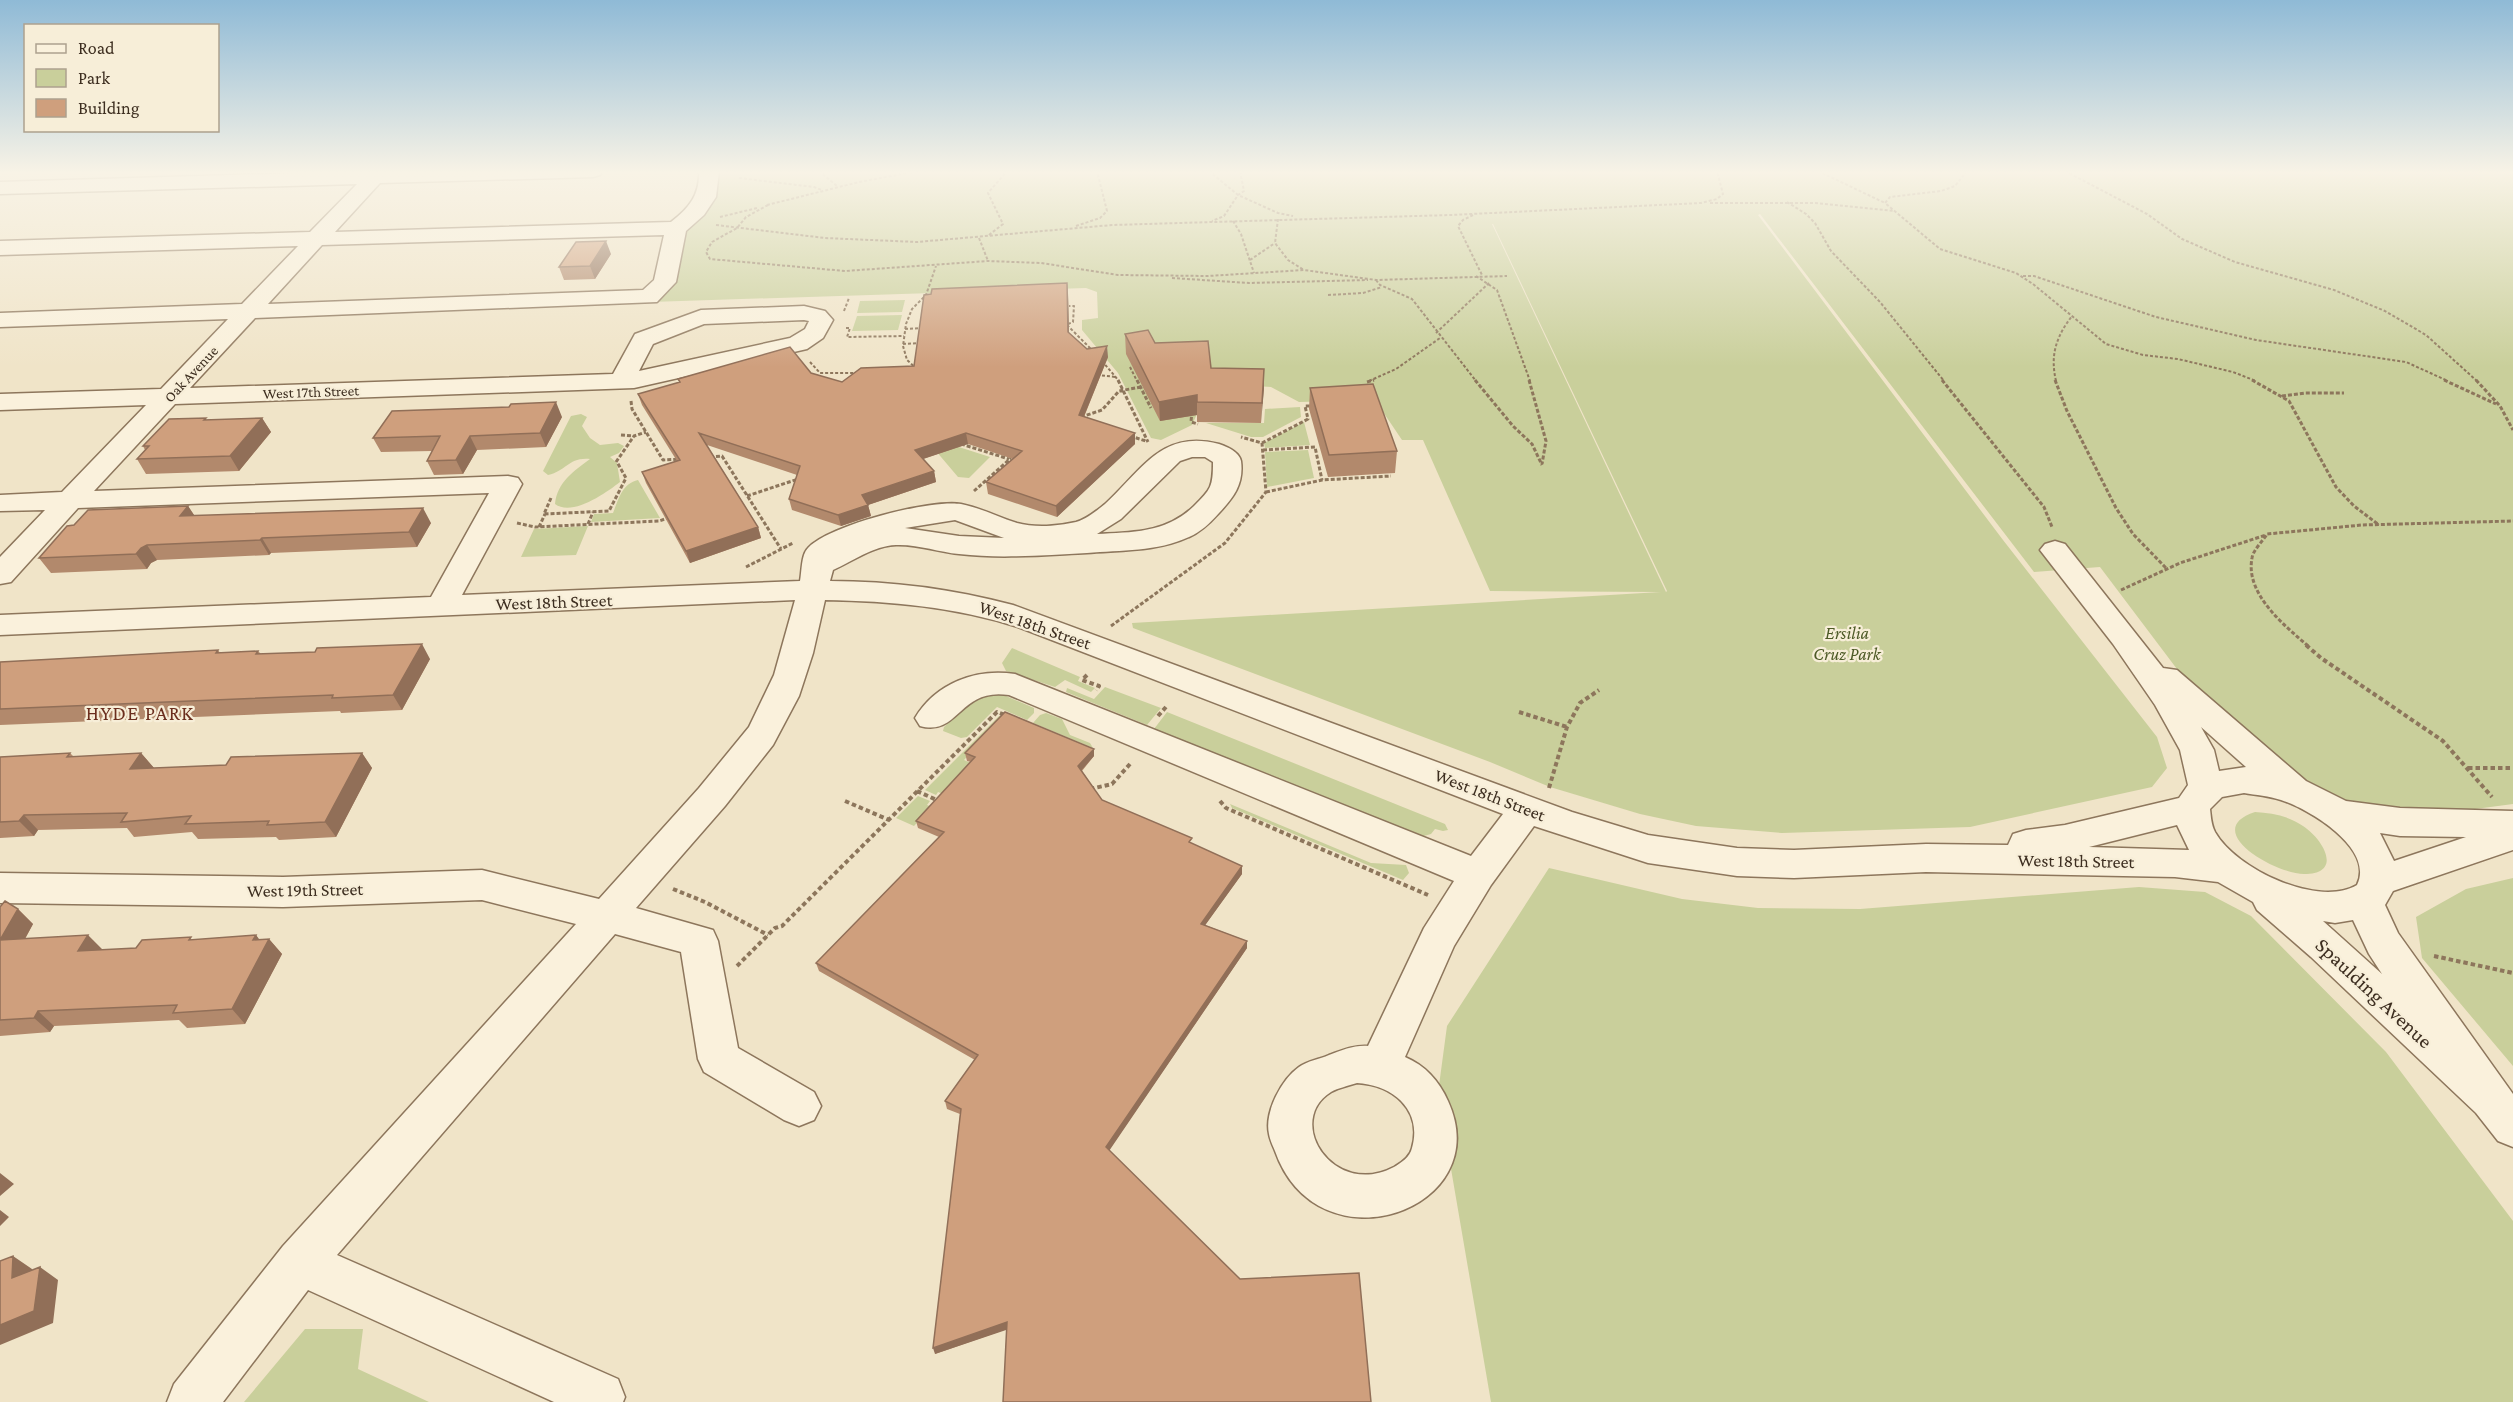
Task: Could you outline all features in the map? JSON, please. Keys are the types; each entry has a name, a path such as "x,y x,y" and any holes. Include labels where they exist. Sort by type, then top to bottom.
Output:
{"street":[{"path":"0,248 365,236"},
{"path":"0,320 649,297 665,282 682,236"},
{"name":"Oak Avenue","path":"0,575 317,238"},
{"name":"West 17th Street","path":"0,402 628,381 798,344 815,333 821,320 817,315 804,313 701,317 643,339 628,381"},
{"path":"192,1402 300,1262 712,797 762,735 781,696 796,657 816,578 818,555 824,548 836,541 890,523 948,512 960,513 1014,531 1079,530 1102,520 1170,454 1198,448 1224,455 1227,459 1227,483 1223,493 1192,524 1165,537 1149,540 1036,546 969,546 898,536 876,540 847,550 816,578"},
{"path":"0,503 508,484 441,606"},
{"path":"2055,550 2124,637 2169,700 2198,750 2199,798"},
{"name":"West 18th Street","path":"0,625 441,606 816,578 862,590 912,594 1000,610 1527,809 1602,836 1648,849 1694,857 1762,864 1926,858 2175,863 2241,878"},
{"path":"2124,637 2182,692 2294,791 2338,813 2400,822 2505,814"},
{"path":"932,718 958,694 972,685 995,681 1015,685 1478,875"},
{"name":"West 18th Street","path":"1926,858 2065,839 2199,798 2218,783 2244,780 2269,783 2294,791"},
{"name":"Spaulding Avenue","path":"2199,798 2193,824 2204,845 2325,946 2502,1113"},
{"path":"1380,1066 1438,939 1478,875 1527,809"},
{"name":"Spaulding Avenue","path":"2338,813 2371,846 2380,868 2372,891 2383,943 2502,1113"},
{"path":"2241,878 2283,899 2316,907 2344,907 2372,891 2513,836"},
{"name":"West 19th Street","path":"0,888 283,892 482,885 699,941 719,1059 799,1106"},
{"path":"300,1262 600,1397"}],"path":[{"path":"722,236 712,242 706,252 710,259 845,271 988,261 1041,263 1084,271 1249,283 1476,275 1507,276"},
{"path":"812,236 853,241 917,242 989,236"},
{"path":"1242,236 1254,273"},
{"path":"1276,236 1275,243 1288,260 1304,270"},
{"path":"1463,236 1482,275"},
{"path":"1822,236 1831,251 1880,302 2044,507 2053,529 2055,550"},
{"path":"1925,236 1940,249 2021,276 2034,276 2156,317 2256,340 2406,362 2500,406"},
{"path":"2178,236 2235,262 2334,290 2385,311 2426,336 2464,367 2500,406 2513,430"},
{"path":"979,238 988,261"},
{"path":"1250,260 1275,243"},
{"path":"910,373 921,373 907,360 903,344 905,329 911,310 926,295 936,266"},
{"path":"1144,276 1304,270 1376,280 1383,286 1412,299 1424,312 1440,338 1513,426 1532,444 1542,465 1546,441 1529,379 1508,325 1502,301 1497,290 1476,275"},
{"path":"2021,276 2106,344 2233,372 2264,385 2289,401 2336,487 2354,506 2379,525"},
{"path":"1436,333 1488,283"},
{"path":"1328,294 1363,293 1383,286"},
{"path":"1062,327 1073,322 1074,306 1069,306"},
{"path":"911,310 918,309"},
{"path":"2072,316 2060,328 2055,343 2053,362 2066,414 2114,504 2130,529 2167,569"},
{"path":"1068,324 1085,340 1116,377 1147,441"},
{"path":"838,328 850,328 847,338 904,336"},
{"path":"905,329 926,328"},
{"path":"1367,382 1398,369 1440,338"},
{"path":"903,344 921,344"},
{"path":"803,360 809,361 820,373 865,373"},
{"path":"1130,367 1151,408"},
{"path":"1093,375 1116,377"},
{"path":"628,381 632,409 663,460 687,459"},
{"path":"1084,422 1073,419 1102,410 1119,391 1141,387"},
{"path":"2281,396 2305,393 2344,393"},
{"path":"1262,443 1308,419 1305,406 1316,405"},
{"path":"1192,410 1191,422 1197,424"},
{"path":"621,435 634,436 646,432"},
{"path":"1126,435 1158,444"},
{"path":"544,514 609,511 626,478 616,462 634,436"},
{"path":"957,443 1009,459"},
{"path":"1263,450 1316,447 1322,480"},
{"path":"972,493 1015,455"},
{"path":"699,458 722,456 781,549"},
{"path":"1266,492 1322,480 1391,476"},
{"path":"737,497 800,479"},
{"path":"539,527 551,498"},
{"path":"588,524 593,512"},
{"path":"517,523 539,527 659,521 678,516"},
{"path":"2121,590 2167,569 2267,534 2379,525 2513,521"},
{"path":"2267,534 2252,557 2254,585 2282,623 2321,658 2444,741 2505,814"},
{"path":"1527,809 1550,787 1567,727 1580,703 1599,690"},
{"path":"738,976 737,965 775,928 782,926 997,711 1017,720"},
{"path":"1519,712 1567,727"},
{"path":"1120,759 1141,768"},
{"path":"1090,789 1112,784 1131,764"},
{"path":"2468,768 2513,768"},
{"path":"917,791 942,802"},
{"path":"1212,798 1222,802 1226,808 1434,898"},
{"path":"845,801 889,820"},
{"path":"673,889 705,902 768,935"},
{"path":"2424,954 2513,973"}],"green space":[{"name":"Ersilia Cruz Park","path":"1498,236 1666,592 1499,236 1774,236 2003,540 2157,737 2167,768 2152,787 1970,827 1782,833 1696,826 1640,814 1550,787 1490,762 1133,628 1132,623 1661,592 1490,591 1423,440 1402,440 1375,400 1299,402 1271,387 1211,383 1192,425 1161,440 1151,438 1118,373 1082,330 1082,320 1098,318 1097,292 1086,288 651,302 679,238"},
{"path":"1777,236 2513,236 2513,804 2445,813 2348,806 2300,782 2186,681 2100,567 2034,572"},
{"path":"905,300 902,312 857,313 860,301"},
{"path":"902,315 898,330 852,331 857,316"},
{"path":"1300,407 1301,417 1263,437 1251,437 1206,423 1264,423 1265,409"},
{"path":"581,414 587,417 582,426 590,438 600,445 618,443 624,446 619,453 610,457 617,463 620,482 589,502 570,508 562,507 555,504 559,489 567,478 590,459 577,460 548,475 543,471 571,416"},
{"path":"1304,422 1310,445 1265,448 1264,443"},
{"path":"937,440 990,457 969,478 958,477 930,444"},
{"path":"1308,450 1314,478 1267,487 1265,452"},
{"path":"638,480 660,518 591,522 594,514 613,513 625,488"},
{"path":"588,526 576,555 521,557 534,529"},
{"path":"1012,648 1080,677 1078,681 1095,688 1091,692 1065,680 1055,687 1006,671 1002,663"},
{"path":"1105,687 1161,708 1147,725 1066,692 1067,688 1094,699"},
{"path":"995,694 1006,696 1034,708 1034,713 1027,720 997,707 967,737 961,738 943,731 944,727 973,700"},
{"path":"1167,712 1445,824 1448,830 1435,829 1431,834 1420,837 1154,729"},
{"path":"1046,713 1062,719 1070,735 1090,743 1093,748 1033,723 1040,715"},
{"path":"999,716 1004,718 964,760 973,764 943,794 938,792 936,795 925,790"},
{"path":"918,796 930,801 927,805 932,807 914,826 896,818"},
{"path":"1230,804 1371,863 1406,865 1409,873 1403,880 1232,808"},
{"path":"2255,812 2286,817 2310,832 2323,847 2327,862 2324,868 2304,874 2291,872 2260,859 2247,849 2238,839 2235,829 2240,820"},
{"path":"1549,868 1682,899 1758,908 1860,909 2139,887 2205,892 2251,916 2386,1052 2513,1221 2513,1402 1491,1402 1438,1093 1447,1026"},
{"path":"2513,878 2513,1066 2422,958 2416,917 2466,889"},
{"path":"305,1329 363,1329 358,1369 429,1402 244,1402"}],"building":[{"path":"606,241 590,266 559,267 576,242"},
{"path":"1067,283 1068,332 1087,349 1107,346 1079,415 1135,433 1056,506 986,482 1022,451 966,433 915,450 934,471 862,495 868,505 838,515 789,499 800,466 699,433 758,527 686,551 642,472 680,460 638,394 680,382 678,379 790,347 811,373 842,382 861,368 914,366 924,295 931,294 932,289"},
{"path":"1148,330 1155,343 1208,341 1211,368 1264,369 1262,403 1197,402 1197,395 1159,402 1125,334"},
{"path":"1373,384 1397,451 1329,455 1310,388"},
{"path":"556,402 540,433 470,436 456,460 427,461 440,436 373,438 392,411 509,407 511,404"},
{"path":"206,418 204,420 262,418 230,456 137,459 149,446 143,446 169,419"},
{"path":"188,506 180,516 423,508 409,532 147,545 136,554 39,558 67,526 74,525 88,510"},
{"path":"422,644 393,695 332,698 333,695 0,709 0,662 218,650 216,653 315,652 317,648"},
{"path":"1005,712 1094,749 1078,766 1102,800 1192,838 1189,842 1242,866 1201,924 1247,941 1106,1147 1240,1279 1359,1273 1371,1402 1003,1402 1007,1322 933,1348 961,1109 945,1101 978,1055 816,963 944,832 916,821 975,757 965,753"},
{"path":"70,753 67,757 141,753 130,769 226,765 231,757 362,753 325,822 267,825 269,821 185,824 191,816 121,822 127,813 24,815 19,821 0,822 0,757"},
{"path":"5,901 18,909 0,940 0,907"},
{"path":"88,935 78,951 136,948 142,940 191,937 189,940 256,935 253,940 269,939 232,1009 173,1013 177,1005 38,1011 34,1018 0,1020 0,940"},
{"path":"13,1256 12,1278 40,1267 34,1311 0,1325 0,1261"}],"district":[{"name":"HYDE PARK","path":"140,713"}]}
